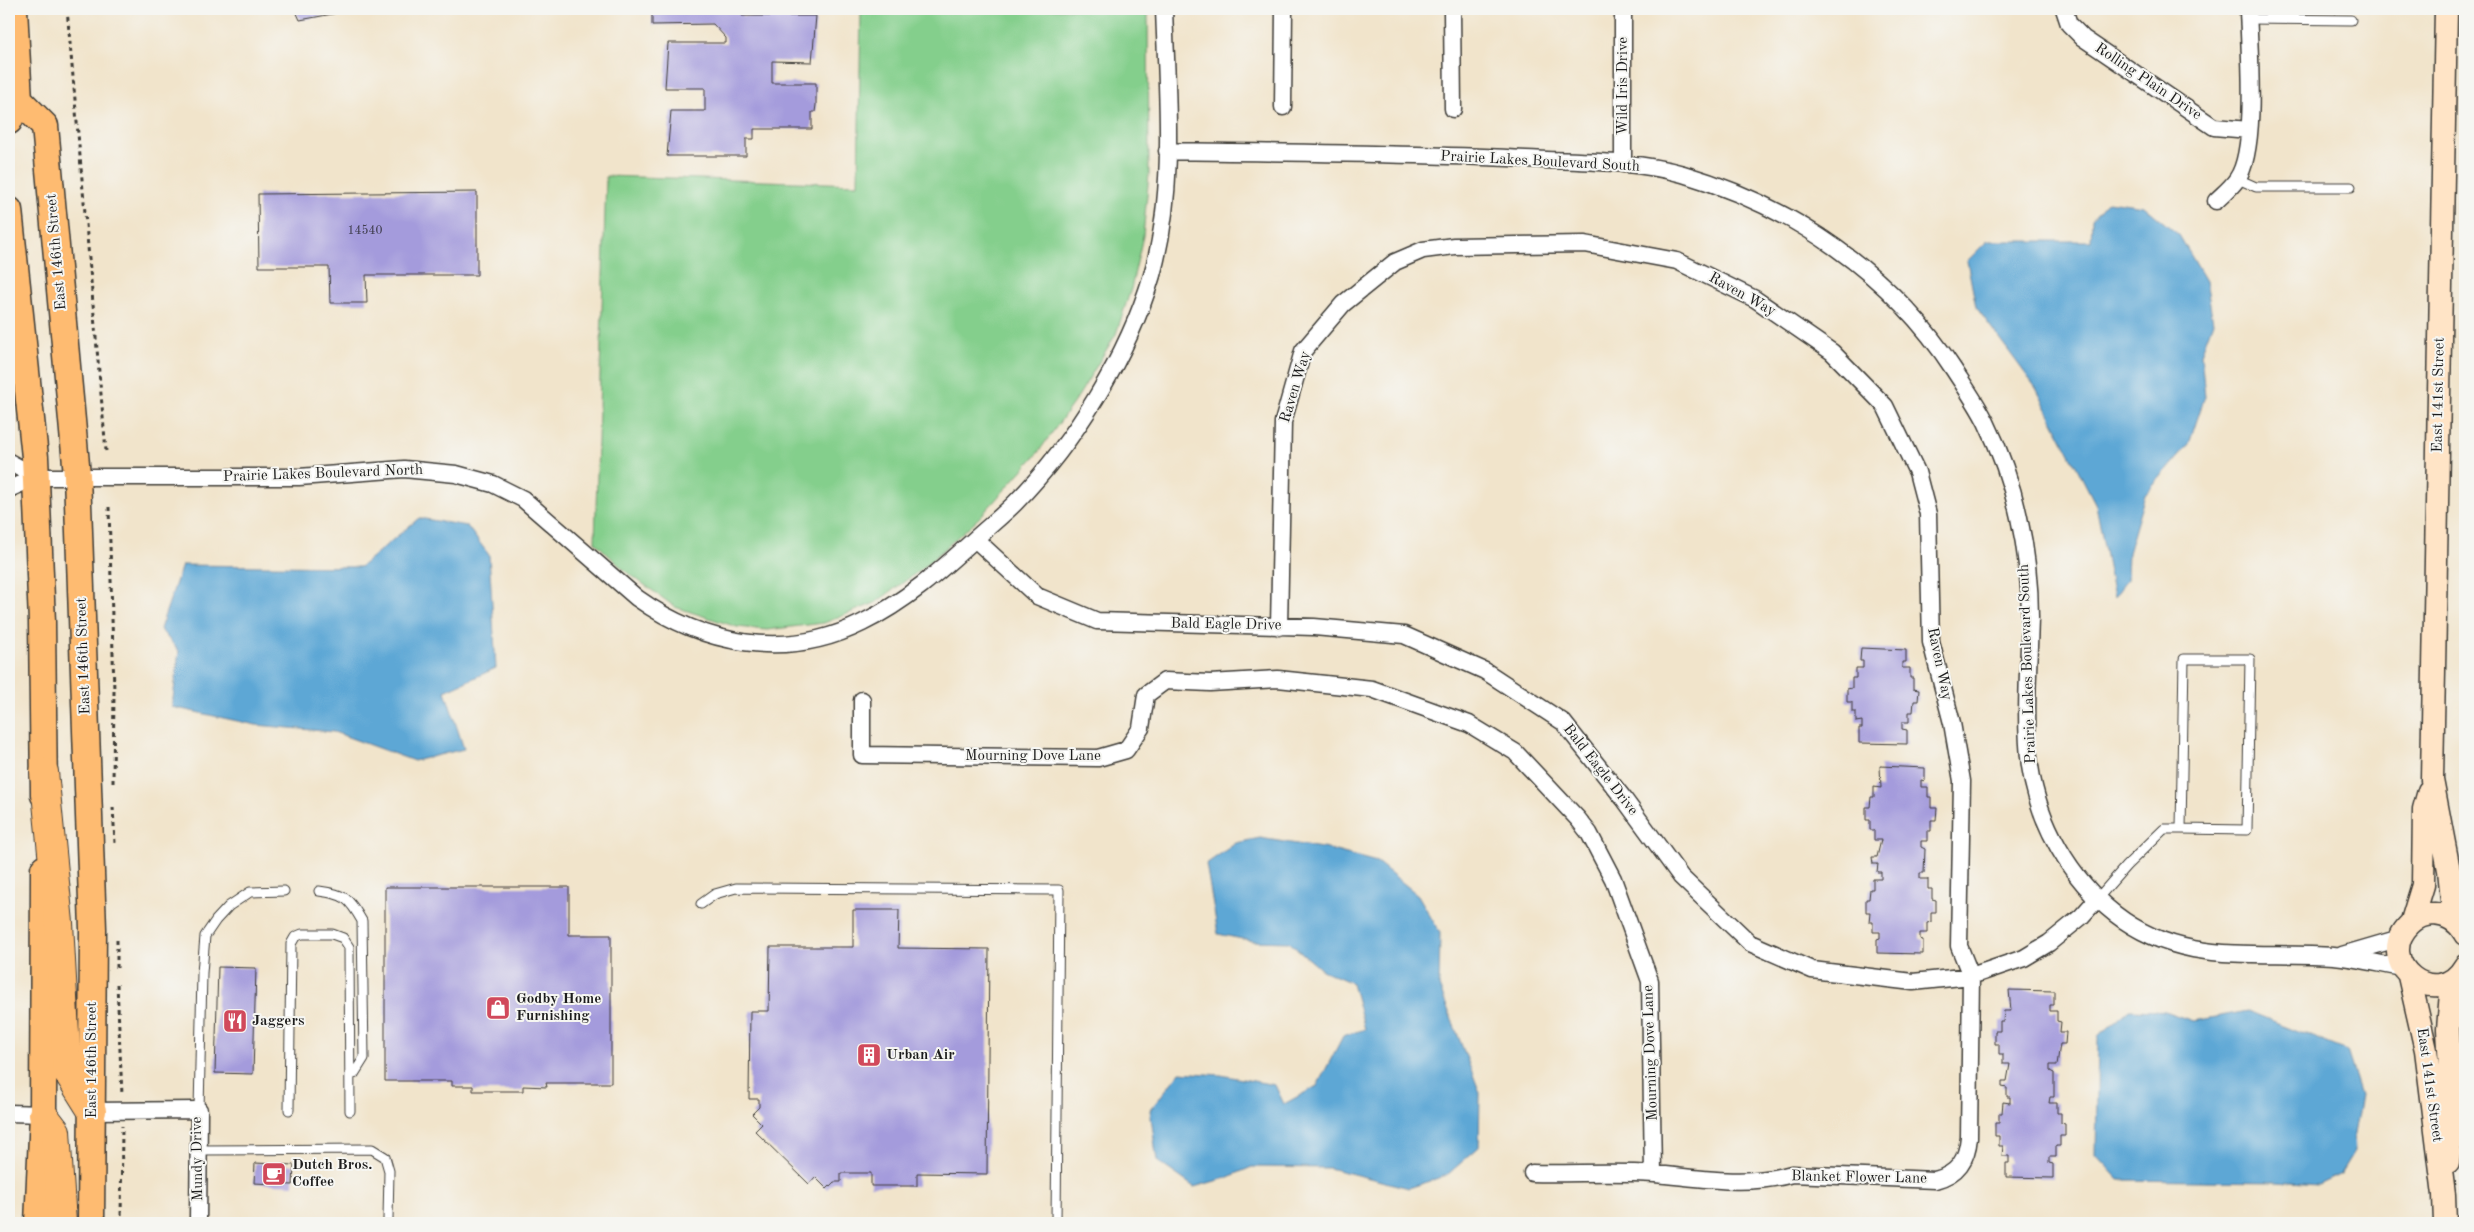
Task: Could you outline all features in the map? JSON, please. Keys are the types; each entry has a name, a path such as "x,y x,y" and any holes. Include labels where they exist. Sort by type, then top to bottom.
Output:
{"highway":[{"path":"44,772 59,923 67,1071 92,1111"},
{"path":"42,1114 56,1131 62,1223"}],"main road":[{"name":"East 146th Street","path":"14,9 14,110 45,126 77,476 93,929 91,1223"},
{"path":"9,210 36,477 42,622 44,772 42,1114 38,1223"}],"street":[{"name":"Prairie Lakes Boulevard North","path":"36,477 299,477 404,469 456,474 493,484 523,499 539,511 617,582 656,612 687,628 705,634 750,643 799,642 825,637 863,623 905,598 940,570 1014,503 1055,456 1105,383 1124,348 1151,276 1160,242 1168,151 1164,9"},
{"path":"1283,107 1284,9"},
{"path":"1452,9 1453,110"},
{"name":"Wild Iris Drive","path":"1623,9 1623,164"},
{"name":"Rolling Plain Drive","path":"2064,9 2069,24 2083,38 2214,127 2249,130"},
{"name":"East 141st Street","path":"2446,9 2432,780 2448,870 2462,928"},
{"path":"2216,201 2238,179 2245,160 2249,130 2249,14"},
{"name":"Prairie Lakes Boulevard South","path":"1168,151 1479,157 1623,164 1679,173 1704,181 1770,208 1801,224 1832,245 1887,290 1917,320 1942,351 1985,420 2012,490 2026,557 2030,599 2030,766 2039,803 2050,831 2065,859 2097,899 2118,917 2174,947 2206,953 2337,956 2406,972"},
{"name":"Raven Way","path":"1279,627 1283,422 1303,351 1343,304 1395,262 1423,250 1454,246 1585,244 1677,260 1755,299 1832,352 1884,406 1917,472 1928,514 1929,608 1932,642 1952,723 1962,781 1959,946 1971,976"},
{"path":"9,462 36,477"},
{"path":"9,490 36,477"},
{"name":"Bald Eagle Drive","path":"975,539 1037,596 1097,621 1314,627 1404,635 1484,671 1563,722 1624,798 1681,877 1750,943 1812,970 1913,982 1971,976 2024,958 2049,943 2081,917 2097,899"},
{"name":"Mourning Dove Lane","path":"862,700 862,755 1098,758 1126,750 1141,728 1146,694 1165,681 1210,683 1278,679 1372,689 1476,729 1515,752 1589,833 1613,879 1650,981 1653,1174"},
{"name":"East 141st Street","path":"2432,780 2424,808 2423,885 2398,948 2426,1050 2444,1195 2445,1223"},
{"path":"2406,930 2432,914 2443,915 2462,928"},
{"name":"Prairie Lakes Boulevard South","path":"2337,956 2406,930"},
{"path":"2406,972 2419,983 2430,986 2441,985 2461,973"},
{"name":"East 141st Street","path":"2444,1195 2453,1123 2448,1029 2461,973"},
{"name":"Blanket Flower Lane","path":"1532,1174 1653,1174 1724,1181 1774,1179 1792,1174 1935,1180 1947,1177 1960,1166 1968,1150 1971,976"},
{"name":"Mundy Drive","path":"92,1111 199,1110 198,1223"},
{"path":"9,1113 42,1114"}],"lane":[{"path":"2249,14 2351,20"},
{"path":"2238,179 2256,187 2351,187"},
{"path":"2097,899 2126,866 2164,829 2246,830 2250,659 2184,659 2181,829"},
{"path":"701,904 715,894 736,888 1059,890 1056,1223"},
{"path":"199,1110 202,973 205,936 229,906 250,892 284,891"},
{"path":"319,891 342,894 354,906 362,921 364,1058 354,1074 350,1075"},
{"path":"288,1110 291,944 295,938 302,934 332,934 342,938 348,947 350,1111"},
{"path":"199,1150 372,1149 386,1157 390,1171 388,1219"}],"path":[{"path":"67,9 106,451"},
{"path":"109,507 114,691 112,788"},
{"path":"113,798 114,851"},
{"path":"117,934 117,972"},
{"path":"117,978 122,1111 121,1223"}],"green space":[{"path":"861,9 1148,9 1149,174 1143,236 1131,289 1116,334 1079,395 1037,454 980,517 923,568 875,603 824,623 767,630 737,627 675,607 624,570 595,542 606,176 858,184"}],"water":[{"path":"2108,201 2144,206 2179,235 2206,281 2213,322 2201,354 2205,396 2189,444 2145,495 2128,553 2127,580 2114,597 2096,505 2036,388 1976,307 1967,261 1987,241 2091,241 2092,219"},
{"path":"419,518 467,526 489,555 496,668 445,691 464,749 414,761 334,732 256,725 172,707 179,651 160,629 182,565 360,567"},
{"path":"1260,838 1328,849 1377,862 1418,895 1440,933 1439,986 1480,1093 1479,1147 1447,1175 1409,1188 1329,1168 1252,1167 1226,1178 1194,1187 1157,1161 1150,1110 1180,1072 1221,1075 1275,1085 1284,1104 1317,1086 1343,1036 1365,1029 1352,983 1322,970 1289,942 1252,941 1218,934 1206,864 1236,843"},
{"path":"2129,1010 2164,1011 2193,1021 2248,1011 2347,1051 2361,1095 2354,1134 2355,1151 2341,1174 2318,1185 2277,1182 2119,1180 2096,1155 2098,1037"}],"building":[{"path":"295,9 354,9 354,10 300,20"},
{"path":"652,9 742,9 742,16 816,16 812,62 772,61 772,83 816,83 816,105 815,112 812,112 812,129 754,129 754,139 746,139 746,156 667,156 671,111 705,111 705,88 665,88 668,43 726,43 726,38 713,24 652,25"},
{"path":"477,192 477,275 366,275 367,303 330,303 329,267 259,267 258,194"},
{"path":"1861,648 1906,650 1906,662 1902,662 1902,668 1910,668 1910,678 1913,678 1913,689 1919,690 1918,701 1914,701 1913,712 1909,712 1909,722 1902,722 1902,729 1907,730 1907,744 1859,743 1859,728 1862,728 1862,721 1856,722 1856,712 1852,712 1852,702 1847,702 1847,689 1852,688 1852,678 1856,678 1856,668 1863,668 1863,661 1860,661"},
{"path":"1880,766 1925,768 1925,781 1921,780 1921,787 1928,787 1928,797 1931,797 1931,808 1937,808 1936,820 1931,820 1931,831 1927,831 1927,841 1921,841 1921,847 1925,849 1924,873 1920,873 1920,879 1928,879 1928,889 1932,889 1932,899 1936,900 1936,912 1931,912 1931,922 1927,923 1927,933 1920,933 1920,939 1923,940 1923,954 1877,953 1877,939 1880,938 1880,932 1873,932 1873,922 1869,922 1870,912 1866,912 1866,899 1869,899 1870,889 1873,889 1873,879 1881,879 1881,872 1877,872 1878,864 1873,864 1872,857 1877,857 1881,840 1874,840 1874,830 1870,830 1870,820 1866,820 1866,807 1870,807 1871,797 1874,797 1874,787 1881,788"},
{"name":"Godby Home Furnishing","path":"385,887 569,887 569,935 611,935 611,1083 546,1083 547,1087 523,1086 523,1091 473,1091 473,1086 452,1086 452,1081 385,1081"},
{"name":"Urban Air","path":"853,910 899,910 898,948 989,949 987,1174 917,1173 917,1186 871,1186 871,1173 841,1173 841,1182 834,1182 827,1189 815,1177 809,1184 755,1131 762,1124 752,1114 759,1107 759,1099 749,1099 750,1011 769,1011 770,947 853,947"},
{"name":"Jaggers","path":"218,967 256,968 253,1074 215,1073"},
{"path":"2009,990 2054,991 2054,1005 2050,1005 2050,1011 2057,1011 2057,1021 2061,1022 2060,1032 2066,1032 2065,1044 2060,1044 2057,1065 2050,1065 2050,1071 2054,1073 2054,1097 2050,1097 2049,1103 2057,1103 2057,1113 2061,1113 2061,1123 2065,1124 2065,1136 2060,1136 2060,1146 2056,1146 2056,1157 2049,1157 2049,1163 2053,1164 2053,1178 2006,1177 2006,1163 2009,1163 2009,1156 2002,1156 2003,1146 1999,1146 1999,1136 1995,1136 1995,1123 1999,1123 1999,1113 2002,1113 2003,1102 2010,1103 2010,1097 2007,1097 2007,1088 2002,1087 2002,1081 2007,1081 2010,1064 2003,1064 2003,1054 1999,1054 1999,1044 1995,1044 1995,1031 2000,1031 2000,1021 2003,1021 2004,1011 2011,1011"},
{"name":"Dutch Bros. Coffee","path":"255,1163 294,1165 293,1185 254,1183"}],"place":[{"name":"Godby Home Furnishing","path":"498,1008"},
{"name":"Jaggers","path":"235,1021"},
{"name":"Urban Air","path":"869,1055"},
{"name":"Dutch Bros. Coffee","path":"274,1174"}]}
